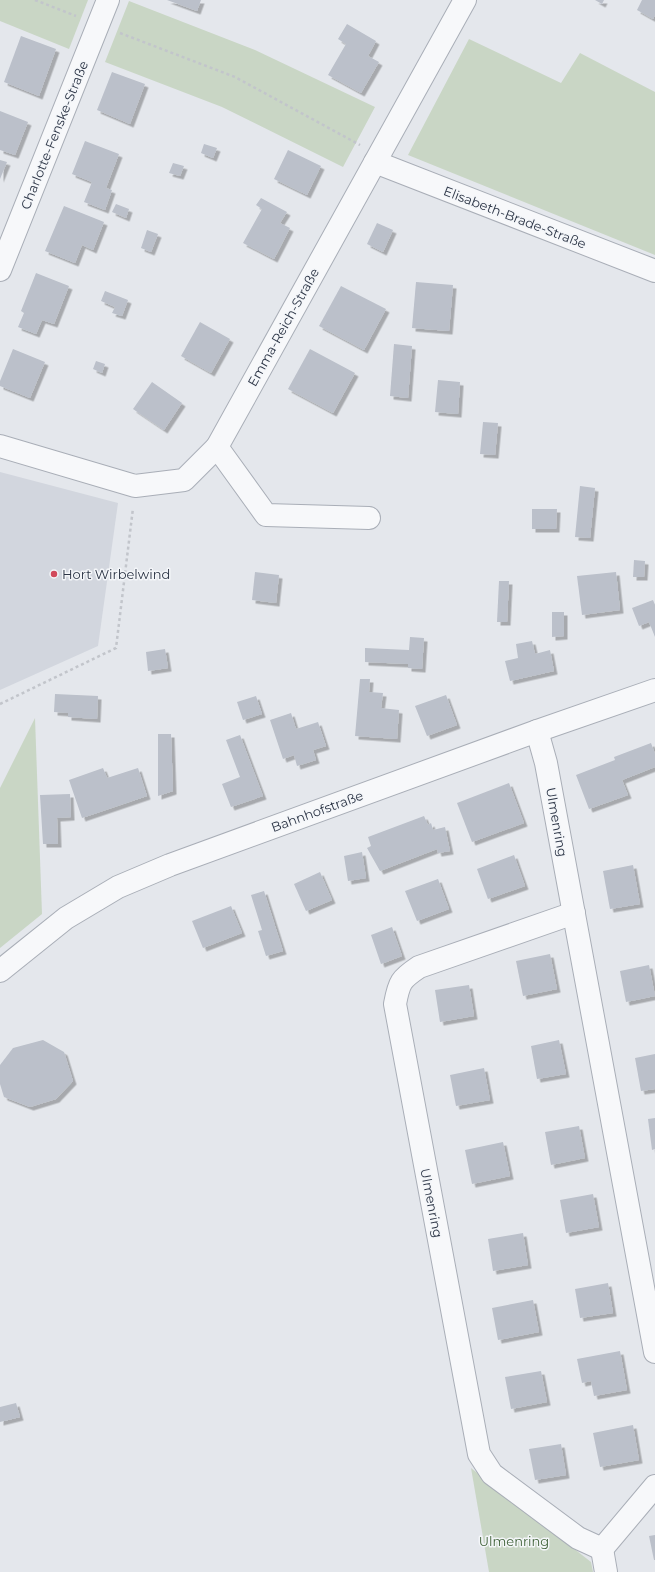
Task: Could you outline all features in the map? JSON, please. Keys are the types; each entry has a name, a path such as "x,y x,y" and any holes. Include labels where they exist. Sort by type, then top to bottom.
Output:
{"street":[{"name":"Charlotte-Fenske-Straße","path":"0,270 108,0"},
{"name":"Emma-Reich-Straße","path":"0,446 135,486 184,480 217,447 465,0"},
{"name":"Elisabeth-Brade-Straße","path":"375,162 655,271"},
{"path":"217,447 266,515 369,518"},
{"name":"Bahnhofstraße","path":"0,971 66,918 118,887 170,865 655,690"},
{"name":"Ulmenring","path":"537,732 546,763 655,1352"},
{"name":"Ulmenring","path":"574,913 419,967 405,976 398,989 395,1004 479,1454 492,1474 578,1538 602,1549"},
{"path":"606,1572 602,1549 655,1486"}],"path":[{"path":"35,0 235,77 360,145"},
{"path":"0,704 116,648 135,486"}],"shaded area":[{"name":"Hort Wirbelwind","path":"0,472 118,503 98,646 0,690"}],"green space":[{"path":"0,0 88,0 69,49 0,21"},
{"path":"129,1 255,50 375,107 343,167 222,107 105,62"},
{"path":"469,39 561,83 580,53 655,92 655,255 408,155"},
{"path":"35,718 42,914 0,948 0,788"},
{"name":"Ulmenring","path":"471,1468 591,1562 593,1572 489,1572"}],"building":[{"path":"167,0 201,0 197,11"},
{"path":"595,0 604,0 602,4"},
{"path":"642,0 655,0 655,15 653,19 637,10"},
{"path":"347,24 376,41 368,56 379,62 361,93 328,75 346,44 338,39"},
{"path":"21,36 56,49 39,96 4,82"},
{"path":"112,72 145,84 130,124 97,110"},
{"path":"0,111 28,122 15,155 0,150"},
{"path":"85,141 119,154 106,188 112,190 105,210 84,202 92,182 72,174"},
{"path":"204,144 217,148 213,158 201,153"},
{"path":"288,150 321,166 307,195 274,179"},
{"path":"0,160 7,162 0,179"},
{"path":"173,163 184,166 180,176 169,173"},
{"path":"261,198 287,212 280,223 290,228 274,259 243,243 262,209 256,205"},
{"path":"116,204 129,209 126,218 112,212"},
{"path":"64,206 104,222 93,250 82,245 75,263 45,251"},
{"path":"377,223 393,230 383,252 367,244"},
{"path":"147,230 158,234 151,252 141,248"},
{"path":"36,273 69,286 54,324 42,320 36,334 18,327 24,313 21,311"},
{"path":"416,282 453,285 449,331 412,328"},
{"path":"341,286 386,309 364,350 319,326"},
{"path":"105,291 128,300 122,316 112,313 115,307 101,301"},
{"path":"200,322 230,339 211,373 181,356"},
{"path":"394,344 412,346 408,398 390,396"},
{"path":"13,349 45,362 30,398 0,386 0,381"},
{"path":"310,349 355,373 333,413 288,389"},
{"path":"96,361 105,364 102,373 93,369"},
{"path":"438,380 460,382 458,414 435,412"},
{"path":"152,382 182,403 164,430 133,409"},
{"path":"483,422 498,423 495,455 480,454"},
{"path":"580,486 595,488 590,538 575,537"},
{"path":"532,509 557,509 556,529 532,529"},
{"path":"634,560 645,561 644,577 633,577"},
{"path":"255,572 279,575 276,603 252,600"},
{"path":"616,572 620,610 582,615 577,576"},
{"path":"499,581 509,581 507,622 497,622"},
{"path":"653,600 655,605 655,637 649,622 639,626 632,608"},
{"path":"552,612 564,612 564,636 552,637"},
{"path":"410,637 424,638 422,669 408,668 408,664 365,662 365,648 409,650"},
{"path":"532,641 535,654 550,650 554,671 510,681 505,661 518,658 516,644"},
{"path":"165,649 168,668 148,671 146,652"},
{"path":"360,679 370,679 369,692 383,693 381,708 399,710 397,739 355,736"},
{"path":"55,694 98,696 97,719 68,717 68,713 54,712"},
{"path":"446,695 457,725 427,736 415,706"},
{"path":"256,696 262,714 243,720 237,702"},
{"path":"291,713 296,729 318,722 326,746 313,750 316,760 297,766 294,755 283,759 270,720"},
{"path":"158,734 171,734 173,791 158,796"},
{"path":"240,735 263,796 231,807 222,784 240,777 226,740"},
{"path":"651,743 655,754 655,767 622,780 628,795 589,809 576,775 615,760 614,757"},
{"path":"103,768 107,778 138,768 147,796 82,818 69,780"},
{"path":"509,783 524,823 472,842 457,803"},
{"path":"70,794 71,817 57,818 58,844 43,844 40,795"},
{"path":"424,816 428,825 431,823 433,830 445,827 450,851 438,853 437,849 380,871 367,848 371,846 368,837"},
{"path":"362,852 366,878 348,881 344,856"},
{"path":"514,855 525,886 488,899 477,869"},
{"path":"633,865 640,904 610,909 603,871"},
{"path":"320,872 332,900 306,911 294,884"},
{"path":"438,879 449,909 417,921 405,891"},
{"path":"264,891 283,951 266,956 258,931 262,930 251,895"},
{"path":"231,906 242,933 203,948 192,921"},
{"path":"392,927 402,956 381,964 371,935"},
{"path":"550,954 557,989 523,996 516,961"},
{"path":"649,965 655,996 626,1002 620,971"},
{"path":"469,985 474,1016 440,1022 435,990"},
{"path":"43,1040 64,1052 73,1081 56,1099 30,1107 4,1097 0,1084 0,1065 13,1048"},
{"path":"559,1040 566,1074 537,1079 531,1046"},
{"path":"655,1054 655,1089 641,1091 635,1058"},
{"path":"484,1068 490,1100 456,1106 450,1075"},
{"path":"655,1118 655,1149 652,1150 648,1119"},
{"path":"579,1126 585,1158 551,1165 545,1132"},
{"path":"503,1142 510,1176 472,1184 465,1150"},
{"path":"593,1194 599,1227 566,1233 560,1200"},
{"path":"523,1233 528,1265 493,1271 488,1239"},
{"path":"608,1283 613,1313 580,1318 575,1289"},
{"path":"533,1300 539,1332 498,1340 492,1308"},
{"path":"620,1351 627,1390 594,1396 591,1381 582,1383 577,1359"},
{"path":"541,1371 547,1402 511,1409 505,1377"},
{"path":"16,1403 20,1417 0,1422 0,1407"},
{"path":"633,1425 639,1460 600,1467 593,1433"},
{"path":"561,1444 566,1475 535,1480 529,1449"},
{"path":"655,1535 655,1560 654,1560 649,1536"}],"place":[{"name":"Hort Wirbelwind","path":"54,574"}]}
